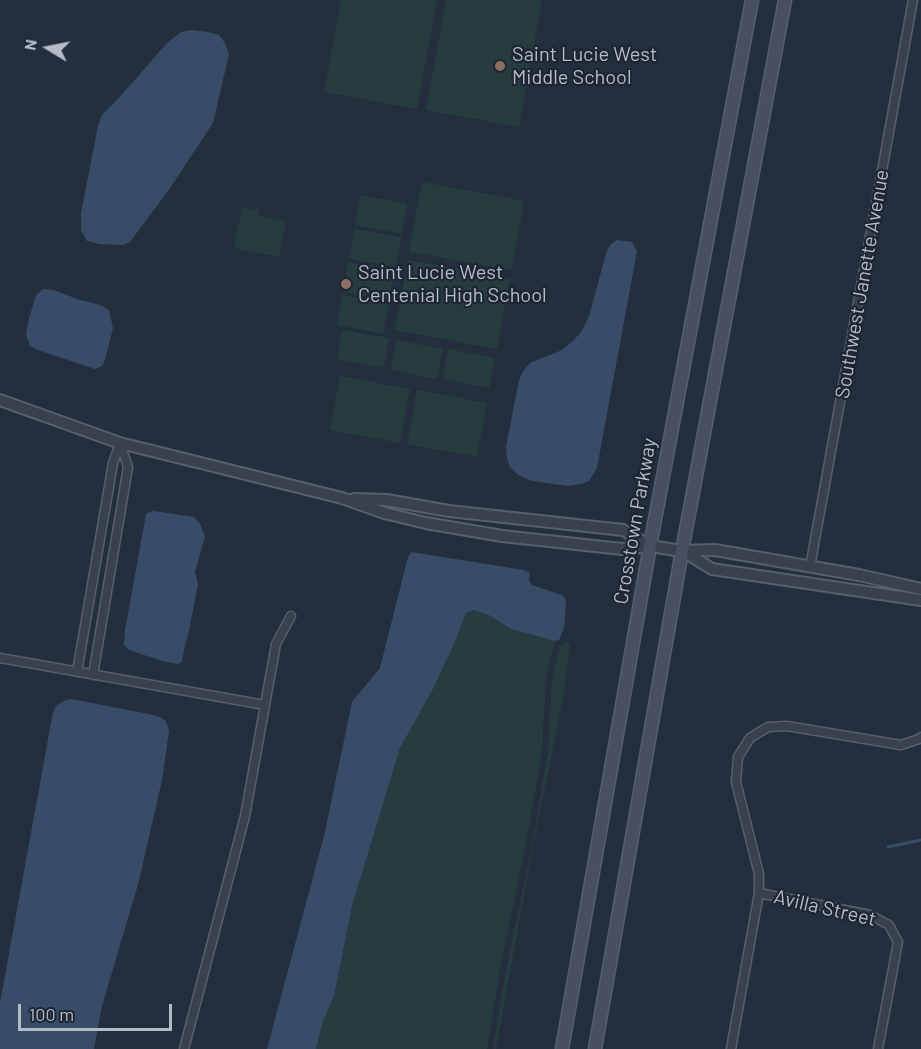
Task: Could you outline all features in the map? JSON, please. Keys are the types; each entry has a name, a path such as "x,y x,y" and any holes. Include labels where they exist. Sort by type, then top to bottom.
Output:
{"main road":[{"name":"Crosstown Parkway","path":"562,1049 650,546 752,0"},
{"path":"595,1049 682,551 785,0"}],"street":[{"name":"Southwest Janette Avenue","path":"810,567 913,0"},
{"path":"0,400 120,443 342,498 384,513 426,523 502,536 622,549 650,546 682,551 715,550 859,575 921,589"},
{"path":"77,672 113,464 120,443"},
{"path":"93,675 128,466 120,443"},
{"path":"342,498 387,500 449,511 623,530 650,546"},
{"path":"682,551 712,569 921,600"},
{"path":"184,1049 245,816 276,644 291,616"},
{"path":"0,658 265,705"},
{"path":"731,1049 759,893 759,874 736,782 738,757 750,738 768,727 787,726 900,745 921,737"},
{"name":"Avilla Street","path":"759,893 870,915 889,925 898,942 878,1049"}],"green space":[{"path":"341,0 437,0 417,109 324,92"},
{"path":"446,0 542,0 519,127 426,110"},
{"path":"422,182 524,201 512,270 409,252"},
{"path":"360,195 407,204 402,234 355,225"},
{"path":"242,207 259,210 258,216 286,221 279,257 234,248"},
{"path":"355,229 401,237 396,267 349,259"},
{"path":"408,260 510,279 497,349 395,330"},
{"path":"348,262 395,270 389,300 343,292"},
{"path":"342,295 389,304 383,334 337,325"},
{"path":"342,330 389,338 384,368 337,360"},
{"path":"396,340 443,349 437,379 391,370"},
{"path":"448,349 495,358 489,388 443,379"},
{"path":"340,376 410,389 400,443 330,430"},
{"path":"417,390 487,403 477,457 407,444"},
{"path":"474,610 491,616 511,629 555,641 546,678 542,751 525,850 501,963 487,1049 316,1049 322,1024 334,996 352,906 400,748 433,689 466,613"},
{"path":"565,642 570,643 564,693 496,1049 493,1049 548,752 552,679 560,645"}],"water":[{"path":"191,30 219,35 229,54 213,123 170,188 130,242 123,245 87,241 81,230 81,213 102,115 167,43 181,32"},
{"path":"617,240 632,242 637,251 597,468 589,481 582,484 567,486 532,481 518,475 510,467 507,459 506,447 519,380 530,363 562,350 582,331 589,316 607,250"},
{"path":"43,289 54,290 109,310 113,328 102,366 95,369 30,346 26,334 29,318 36,295"},
{"path":"154,511 194,517 199,522 205,536 195,572 198,584 189,631 182,662 177,664 135,652 124,645 146,514"},
{"path":"411,552 524,570 530,573 529,581 532,585 562,595 566,600 564,628 559,640 555,641 511,629 491,616 474,610 466,613 433,689 400,748 352,906 334,996 322,1024 316,1049 267,1049 324,836 352,702 380,668"},
{"path":"71,699 149,714 166,721 169,731 162,780 139,881 102,1006 94,1049 0,1049 0,1003 53,712 57,705"}],"waterway":[{"path":"888,847 921,840"}],"place":[{"name":"Saint Lucie West Middle School","path":"500,66"},
{"name":"Saint Lucie West Centenial High School","path":"346,284"}]}
